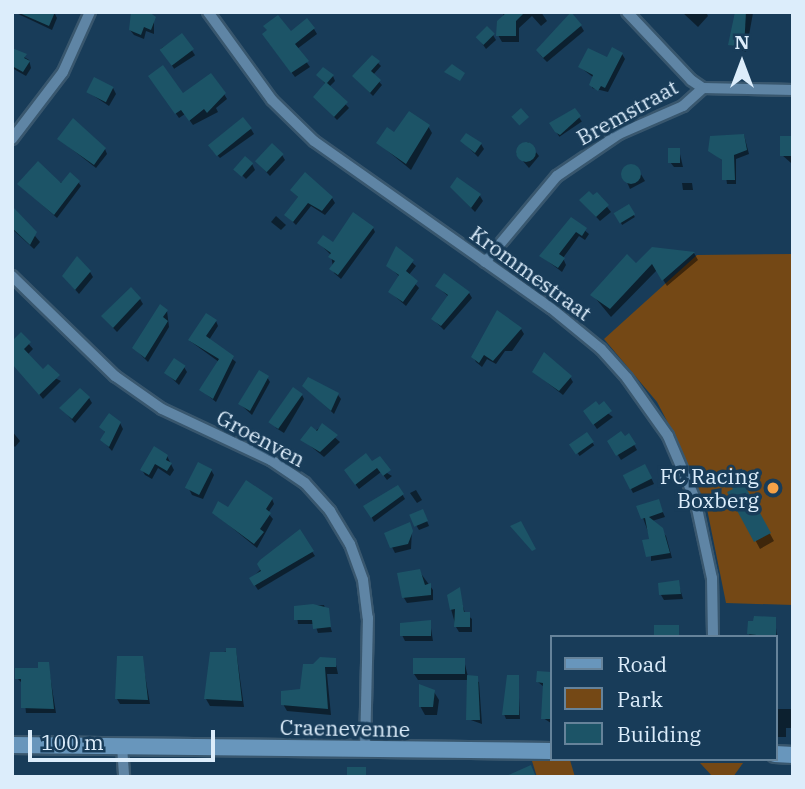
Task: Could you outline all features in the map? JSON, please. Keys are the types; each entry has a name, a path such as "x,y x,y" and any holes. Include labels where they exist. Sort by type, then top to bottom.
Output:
{"street":[{"path":"12,139 63,72 90,12"},
{"name":"Krommestraat","path":"208,12 272,100 314,141 485,262 601,349 668,436 706,537 713,635"},
{"path":"627,12 691,80 703,88 793,90"},
{"name":"Bremstraat","path":"485,262 557,176 619,134 675,111 703,88"},
{"name":"Groenven","path":"12,276 115,376 162,409 271,460 305,483 330,511 351,544 363,580 368,618 365,749"},
{"name":"Craenevenne","path":"12,745 550,751"},
{"path":"122,746 124,777"}],"green space":[{"path":"793,254 793,605 726,603 707,509 678,442 657,402 604,339 697,255"},
{"path":"532,761 570,761 575,777 537,777"},
{"path":"700,763 743,763 733,777 713,777"}],"building":[{"path":"17,12 55,12 49,26"},
{"path":"131,12 149,12 156,17 151,30 144,27 141,35 129,30"},
{"path":"507,12 525,12 516,21 516,36 496,36 497,21"},
{"path":"571,12 582,25 543,58 536,50"},
{"path":"735,12 746,12 744,48 728,45"},
{"path":"278,15 291,31 307,18 315,28 295,44 309,61 291,73 262,34 267,30 263,26"},
{"path":"487,26 495,34 483,45 476,37"},
{"path":"182,33 194,49 172,66 160,50"},
{"path":"612,47 623,53 605,88 601,86 598,91 589,85 593,75 578,67 588,48 607,57"},
{"path":"12,48 27,54 24,58 30,61 23,72 12,66"},
{"path":"372,55 380,61 371,71 381,80 370,93 352,76"},
{"path":"452,64 465,73 460,81 444,72"},
{"path":"163,65 183,93 211,73 226,93 207,113 204,109 189,121 181,110 175,114 148,76"},
{"path":"323,67 334,75 327,83 348,102 334,117 313,97 325,83 316,75"},
{"path":"94,77 114,87 106,102 86,92"},
{"path":"521,108 529,117 519,126 511,117"},
{"path":"575,108 581,116 560,135 555,132 549,123"},
{"path":"409,111 430,125 406,164 376,143 387,127 394,132"},
{"path":"243,117 252,128 217,156 208,145"},
{"path":"73,118 106,148 94,165 57,139"},
{"path":"466,133 482,143 475,153 460,141"},
{"path":"744,134 747,150 734,155 735,180 722,180 722,160 708,151 710,136"},
{"path":"780,136 793,136 793,156 780,156"},
{"path":"526,142 533,145 536,152 533,159 526,162 519,159 516,152 519,145"},
{"path":"272,143 284,154 267,172 255,161"},
{"path":"668,148 680,148 680,163 668,163"},
{"path":"245,156 253,163 241,177 233,170"},
{"path":"38,161 61,183 70,172 80,181 54,215 17,184"},
{"path":"631,164 638,167 641,174 638,181 631,184 624,181 621,174 624,167"},
{"path":"305,172 333,197 322,211 308,203 293,222 284,215 298,197 290,190"},
{"path":"457,177 481,194 471,208 450,187"},
{"path":"589,191 593,195 597,192 609,205 596,217 579,200"},
{"path":"629,204 635,214 620,224 614,213"},
{"path":"12,206 37,232 30,245 12,228"},
{"path":"353,212 374,227 338,275 329,269 335,261 328,257 331,253 317,243 323,235 333,242"},
{"path":"571,217 587,228 582,236 576,232 559,254 565,258 558,268 539,256"},
{"path":"396,246 414,260 406,271 418,281 403,302 388,292 399,275 386,266"},
{"path":"652,247 695,252 662,281 652,264 610,309 590,295 627,254 636,263"},
{"path":"77,256 91,271 75,290 62,276"},
{"path":"444,273 470,292 441,326 431,319 448,295 435,286"},
{"path":"131,287 141,298 113,328 101,316"},
{"path":"160,304 168,310 163,317 168,321 145,358 132,348"},
{"path":"497,310 522,328 493,361 484,355 479,363 471,357"},
{"path":"206,313 217,320 206,336 234,356 213,399 199,390 219,359 188,340"},
{"path":"21,332 31,342 24,349 43,369 48,364 60,375 39,395 12,364 12,341"},
{"path":"544,352 572,376 559,391 532,372"},
{"path":"174,358 186,366 176,381 164,373"},
{"path":"259,370 269,376 250,411 238,404"},
{"path":"308,377 339,393 331,411 302,386"},
{"path":"293,387 303,394 278,429 268,422"},
{"path":"80,388 90,397 72,419 59,408"},
{"path":"596,401 599,405 604,401 612,411 593,425 583,411"},
{"path":"109,413 121,422 109,447 100,440 105,432 99,427"},
{"path":"322,423 338,435 320,452 300,440 311,426 317,431"},
{"path":"621,431 625,436 629,433 636,444 616,456 607,441"},
{"path":"587,432 594,442 576,454 569,445"},
{"path":"154,446 168,455 166,460 172,463 167,471 155,464 149,475 140,470"},
{"path":"366,453 372,461 380,456 391,470 383,476 377,468 355,485 344,470"},
{"path":"198,462 212,469 199,495 185,488"},
{"path":"645,464 652,478 630,490 623,475"},
{"path":"735,468 771,533 754,542 727,492 733,489 724,474"},
{"path":"246,480 273,498 266,509 271,513 260,529 264,532 254,544 212,513 218,501 228,507"},
{"path":"398,485 404,494 371,518 363,506"},
{"path":"659,499 663,512 649,517 663,528 670,553 646,557 642,540 649,539 645,518 641,519 636,506"},
{"path":"423,509 428,521 414,527 409,515"},
{"path":"521,521 536,549 532,551 510,526"},
{"path":"410,522 413,531 408,544 390,548 384,533"},
{"path":"300,529 314,551 254,586 249,578 261,571 257,564 260,560"},
{"path":"420,569 425,585 431,583 431,595 402,598 397,573"},
{"path":"679,580 681,594 659,595 658,583"},
{"path":"460,587 464,612 470,612 470,627 454,627 455,609 450,610 447,595"},
{"path":"313,604 329,608 331,627 313,629 312,620 294,620 294,606"},
{"path":"754,616 776,617 776,635 747,634 748,621 753,621"},
{"path":"431,620 431,636 400,636 400,623"},
{"path":"654,625 679,625 679,635 654,635"},
{"path":"226,648 236,648 242,701 204,699 210,652 226,652"},
{"path":"117,656 143,656 148,700 115,699"},
{"path":"320,657 336,658 336,667 325,667 328,709 281,705 281,691 300,689 303,664 313,664"},
{"path":"413,658 465,658 465,674 413,674"},
{"path":"38,662 49,662 54,709 21,708 21,679 15,679 15,668 38,668"},
{"path":"537,671 550,672 550,719 541,719 543,683 536,682"},
{"path":"467,675 478,676 480,720 466,720"},
{"path":"507,675 519,675 519,715 502,715"},
{"path":"419,684 435,690 433,707 419,707"},
{"path":"531,765 536,777 504,777"},
{"path":"347,767 366,767 366,777 347,777"}],"place":[{"name":"FC Racing Boxberg","path":"773,488"}]}
